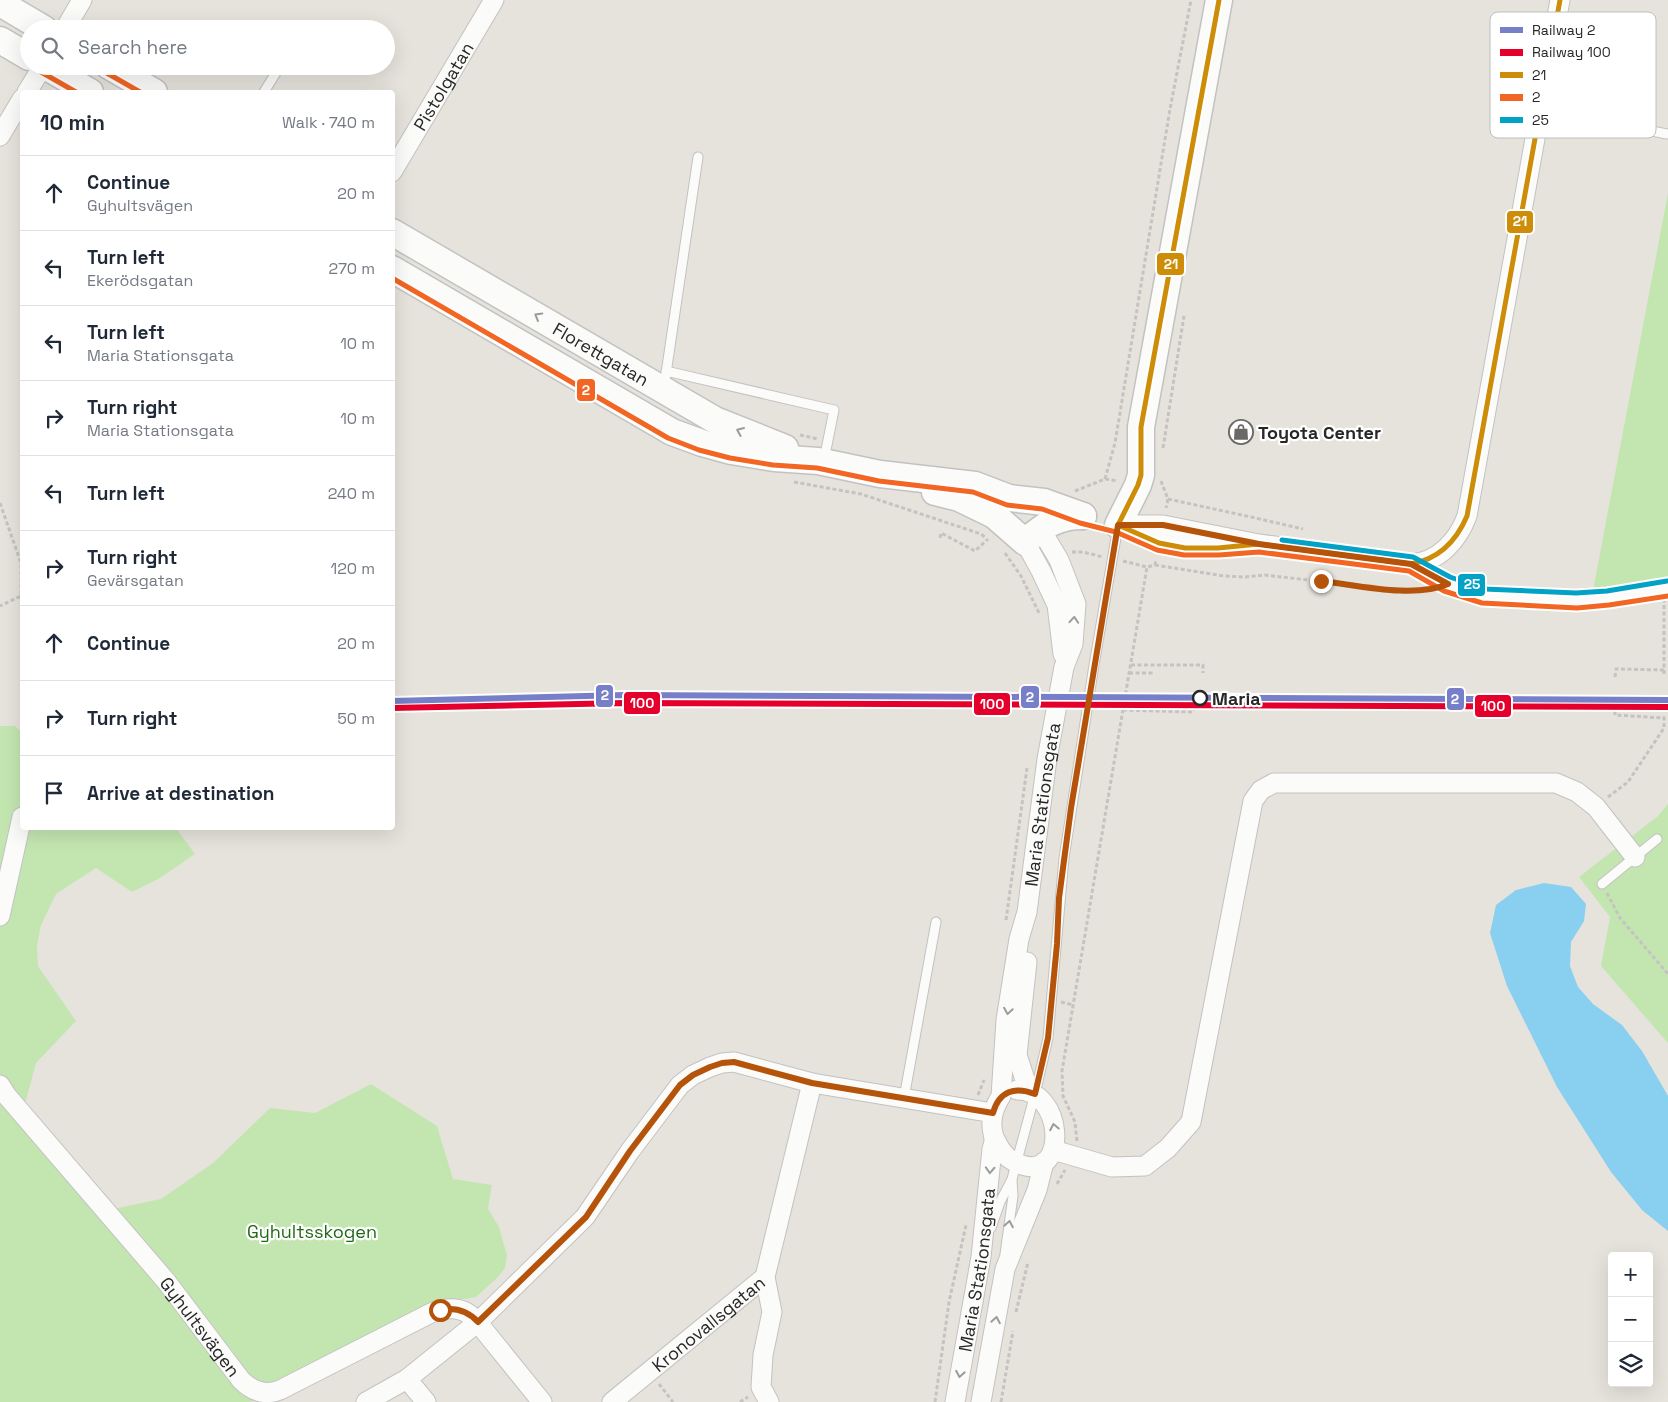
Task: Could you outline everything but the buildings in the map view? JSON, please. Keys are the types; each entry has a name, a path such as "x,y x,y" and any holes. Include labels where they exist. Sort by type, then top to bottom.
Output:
{"street":[{"path":"70,20 82,0"},
{"name":"Pistolgatan","path":"395,167 494,0"},
{"path":"1219,0 1132,484 1118,525 1159,543 1185,548 1218,548 1259,544 1411,564 1429,560 1446,549 1459,533 1467,516 1535,138"},
{"path":"0,3 29,20"},
{"path":"0,40 20,52"},
{"path":"27,90 38,75"},
{"path":"60,75 86,90"},
{"path":"125,75 151,90"},
{"path":"0,136 20,102"},
{"name":"Florettgatan","path":"395,234 665,380 724,424 823,454 923,489 959,498 995,516 1044,502 1082,516 1118,525"},
{"name":"Florettgatan","path":"395,272 672,432 731,451 774,458 823,454"},
{"name":"Maria Stationsgata","path":"955,1402 981,1257 992,1149 995,1139 990,1106 1019,939 1027,912 1047,759 1064,667 1073,644 1076,604 1059,560 1023,540 995,516"},
{"path":"1023,540 1065,517 1082,516"},
{"name":"Maria Stationsgata","path":"1023,540 1041,570 1057,605 1064,667"},
{"path":"995,1139 1014,1171 1031,1166 1048,1156 1072,1156 1112,1167 1145,1166 1168,1148 1191,1122 1253,801 1261,790 1274,783 1556,783 1577,792 1596,807 1635,856"},
{"path":"0,916 20,826"},
{"name":"Maria Stationsgata","path":"981,1402 1005,1270 1056,1138 1053,1120 1044,1104 1032,1093 1017,1055 1030,927 1027,912"},
{"path":"366,1402 407,1379 478,1322 586,1217 635,1144 680,1085 693,1075 722,1063 734,1062 812,1083 904,1098 990,1106 1010,1092 1018,1090 1032,1093"},
{"name":"Kronovallsgatan","path":"612,1402 765,1276 812,1083"},
{"name":"Gyhultsvägen","path":"0,1085 7,1096 166,1281 241,1380 254,1390 270,1393 280,1390 431,1313 453,1308 464,1311 478,1322 542,1402"},
{"path":"765,1276 772,1312 763,1355 761,1387 769,1402"},
{"path":"407,1379 426,1402"}],"lane":[{"path":"268,90 275,75"},
{"path":"698,157 665,380 834,410 823,454"},
{"path":"1005,1270 1004,1249 1013,1196 1014,1171 1032,1093 1048,1038 1064,858 1111,558 1118,525"},
{"path":"1411,564 1448,584 1483,596 1576,601 1666,592"},
{"path":"1602,884 1657,839"},
{"path":"904,1098 936,922"},
{"path":"981,1257 1000,1202 1014,1171"}],"path":[{"path":"1070,492 1132,484 1115,443 1170,109 1191,0"},
{"path":"800,435 823,454"},
{"path":"1168,499 1251,516 1302,529"},
{"path":"0,503 20,560"},
{"path":"940,538 942,533 975,551 988,540 995,516"},
{"path":"1023,540 1024,581 1042,622"},
{"path":"1054,1190 1072,1156 1077,1141 1075,1122 1063,1096 1062,1070 1147,567 1082,552 1071,552 1059,560"},
{"path":"1155,565 1224,576 1287,576 1404,591 1438,588 1448,584"},
{"path":"1024,581 1041,570"},
{"path":"1664,674 1666,592"},
{"path":"0,606 20,596"},
{"path":"1131,665 1203,665 1203,673"},
{"path":"1615,677 1616,669 1664,670"},
{"path":"1130,673 1155,673"},
{"path":"1123,708 1155,707"},
{"path":"1123,708 1193,712 1194,708"},
{"path":"1596,807 1628,782 1664,728 1664,717 1615,716 1615,711"},
{"path":"1005,926 1029,763"},
{"path":"1602,884 1620,918 1668,974"},
{"path":"984,1076 990,1106"},
{"path":"935,1402 949,1302 968,1215"},
{"path":"1016,1314 1029,1256"},
{"path":"1001,1402 1014,1324"},
{"path":"649,1371 673,1402"}],"green space":[{"path":"1668,193 1668,578 1592,596"},
{"name":"Gyhultsskogen","path":"0,726 15,726 20,730 20,830 177,830 195,854 160,878 132,892 96,868 56,894 41,925 37,946 38,966 76,1021 36,1063 24,1108 108,1210 161,1199 213,1163 270,1108 315,1113 371,1084 437,1126 453,1179 492,1185 488,1209 499,1227 507,1256 505,1268 476,1297 428,1305 268,1388 251,1402 0,1402"},
{"path":"1668,804 1668,1043 1601,966 1610,917 1579,877 1658,816"}],"water":[{"path":"1544,883 1571,887 1586,904 1584,921 1571,942 1570,966 1578,987 1593,1004 1622,1025 1642,1051 1668,1096 1668,1231 1642,1210 1611,1172 1557,1087 1507,986 1490,933 1496,905 1516,890"}],"rail line":[{"name":"2","path":"395,701 625,695 1668,700"},
{"name":"100","path":"395,708 625,703 1668,707"}],"transit line":[{"name":"21","path":"1118,525 1141,475 1141,427 1219,0"},
{"name":"21","path":"1558,12 1560,0"},
{"name":"2","path":"46,75 72,90"},
{"name":"2","path":"110,75 136,90"},
{"name":"21","path":"1118,525 1159,543 1185,548 1218,548 1259,544 1411,564 1430,558 1445,548 1458,534 1467,516 1535,138"},
{"name":"2","path":"395,280 668,438 699,450 730,458 773,465 817,468 879,481 973,492 1007,505 1042,509 1080,523 1116,532 1157,550 1184,555 1259,552 1409,571 1444,591 1482,603 1577,608 1668,596"},
{"name":"25","path":"1282,540 1413,557 1450,577 1484,589 1576,593 1607,591 1667,581"}],"place":[{"name":"Toyota Center","path":"1241,432"},
{"name":"Maria","path":"1200,698"}],"route":[{"path":"440,1310 453,1308 464,1311 469,1313 478,1322 586,1217 630,1151 680,1085 693,1075 710,1067 734,1062 812,1083 993,1113 995,1105 1001,1096 1018,1090 1035,1094 1048,1038 1057,944 1059,898 1071,808 1118,525 1163,525 1259,544 1411,564 1448,584 1438,588 1404,591 1321,581"}]}
